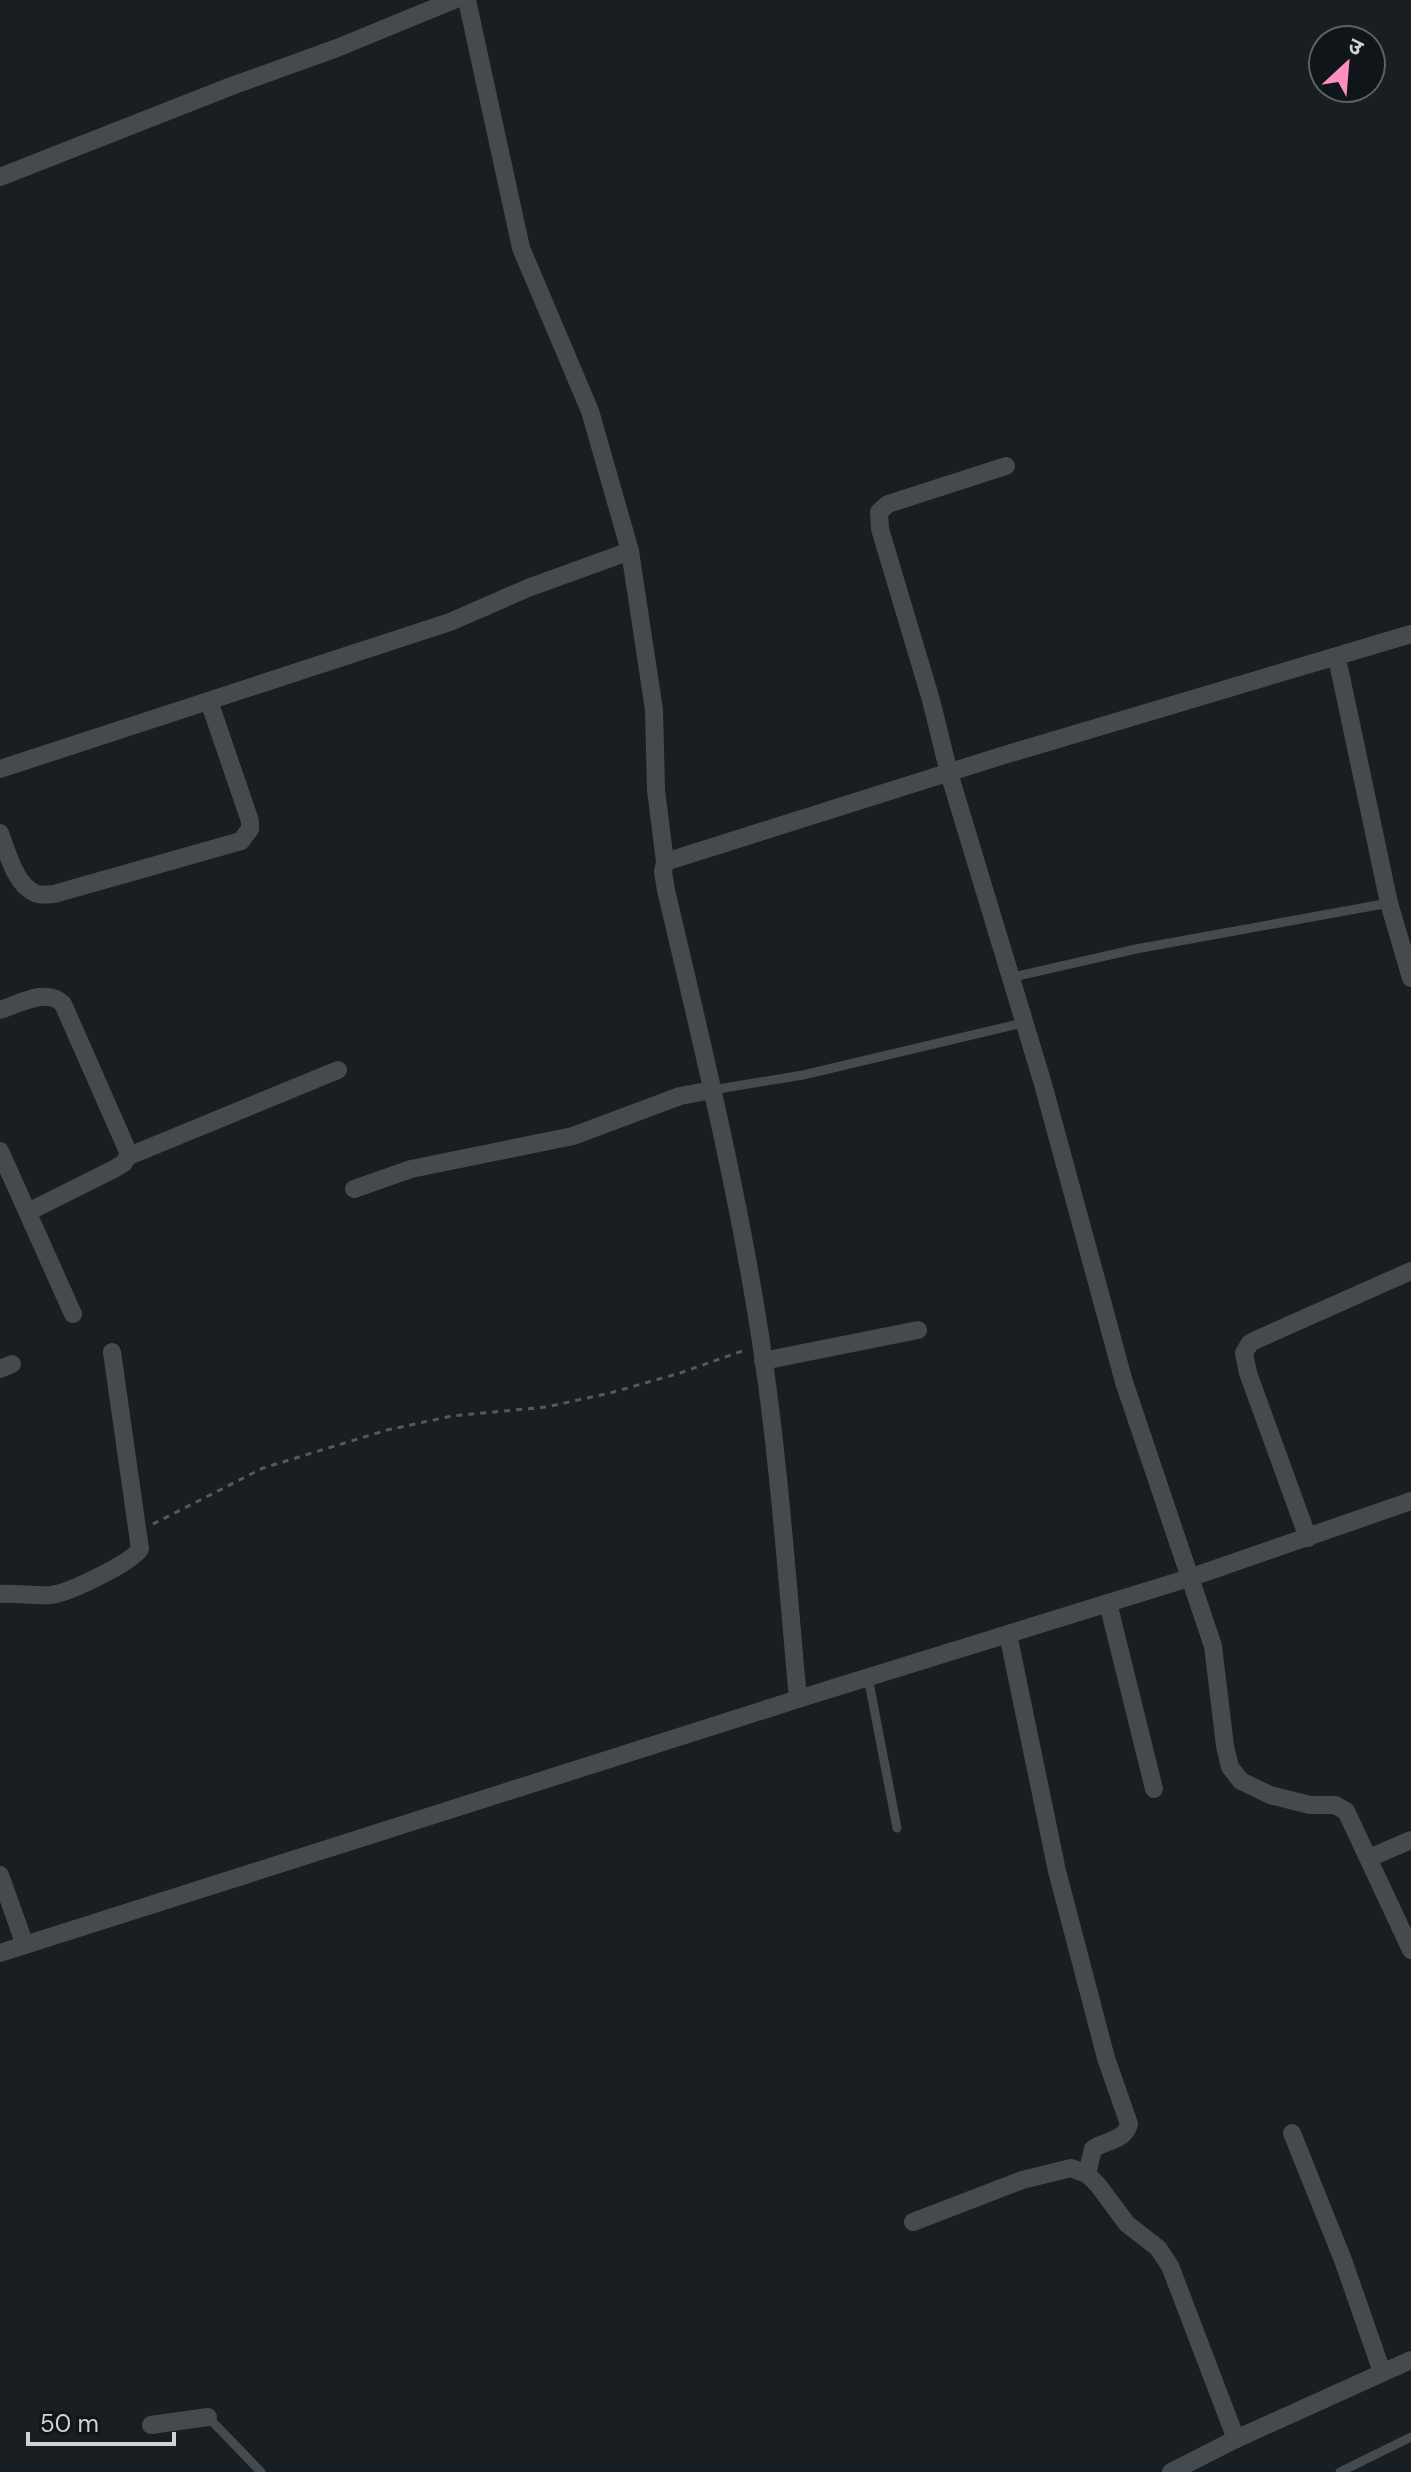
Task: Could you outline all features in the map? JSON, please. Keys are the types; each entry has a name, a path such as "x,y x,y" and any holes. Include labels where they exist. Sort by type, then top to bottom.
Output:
{"street":[{"path":"0,177 454,0"},
{"path":"467,0 521,248 590,411 630,551 654,710 656,790 665,862 663,872 744,1243 762,1353 776,1462 798,1699"},
{"path":"1006,466 888,504 878,517 949,773 1043,1084 1124,1382 1213,1646 1230,1767 1241,1781 1270,1795 1310,1805 1335,1805 1346,1811 1411,1950"},
{"path":"0,769 450,622 528,588 630,551"},
{"path":"665,862 949,773 1410,637"},
{"path":"1337,658 1389,903 1411,978"},
{"path":"0,833 13,868 35,894 54,894 241,841 250,829 250,821 209,701"},
{"path":"0,1010 47,995 59,999 129,1156"},
{"path":"28,1212 114,1169 129,1156 338,1070"},
{"path":"354,1189 411,1169 573,1136 680,1096 712,1090"},
{"path":"0,1151 73,1314"},
{"path":"1308,1538 1248,1373 1244,1353 1250,1343 1258,1339 1411,1271"},
{"path":"762,1353 918,1330"},
{"path":"0,1594 50,1595 80,1587 136,1556 142,1546 112,1352"},
{"path":"0,1953 1189,1578 1411,1501"},
{"path":"1108,1603 1154,1789"},
{"path":"1008,1634 1057,1871 1106,2058 1129,2124 1122,2137 1093,2149 1087,2174"},
{"path":"1369,1858 1411,1840"},
{"path":"0,1875 25,1945"},
{"path":"1292,2133 1343,2260 1382,2372"},
{"path":"913,2222 1058,2169 1071,2168 1087,2174 1127,2224 1158,2248 1170,2266 1236,2439"},
{"path":"1171,2472 1236,2439 1411,2360"},
{"path":"151,2425 208,2417"}],"lane":[{"path":"1009,978 1151,945 1389,903"},
{"path":"712,1090 803,1075 1023,1023"},
{"path":"868,1677 897,1828"},
{"path":"208,2417 261,2472"},
{"path":"1340,2472 1411,2437"}],"path":[{"path":"140,1531 263,1468 387,1430 452,1416 546,1407 762,1353"}]}
